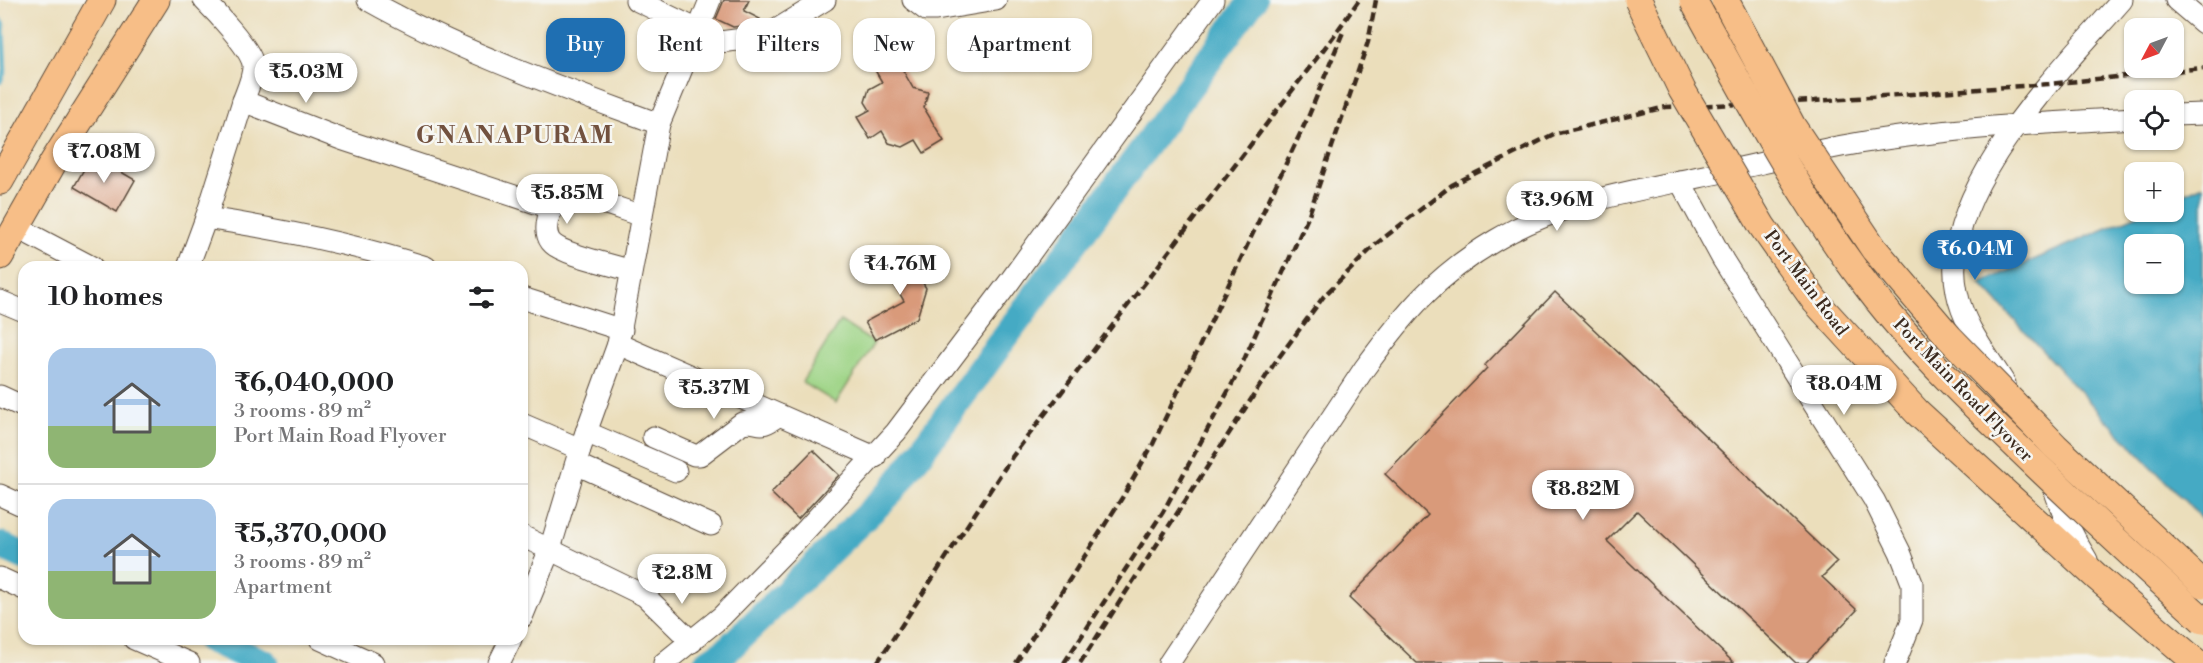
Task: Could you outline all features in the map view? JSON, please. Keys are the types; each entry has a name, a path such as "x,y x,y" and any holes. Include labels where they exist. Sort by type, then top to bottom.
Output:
{"main road":[{"path":"0,181 102,0"},
{"path":"0,256 8,231 136,0"},
{"path":"8,231 156,0"},
{"name":"Port Main Road","path":"1638,0 1682,90 1762,226 1815,301 1917,412 2098,578 2191,658"},
{"name":"Port Main Road Flyover","path":"1693,0 1737,81 1824,229 1876,298 1924,355 1970,402 2064,493 2203,620"},
{"name":"Port Main Road Flyover","path":"1725,0 1792,126 1874,249 1949,337 2055,446 2203,584"}],"street":[{"path":"190,261 206,218 253,66 250,57 217,13 204,0"},
{"path":"368,0 411,25 504,66 659,124"},
{"path":"636,0 673,18"},
{"path":"703,18 710,0"},
{"path":"724,41 759,37 776,30 825,0"},
{"path":"913,0 926,10 936,10 996,0"},
{"path":"664,663 692,642 744,594 896,432 1003,290 1213,0"},
{"path":"2098,578 2062,515 2040,449 2023,415 1968,321 1957,292 1955,267 1959,236 1976,189 2016,124 2122,0"},
{"path":"2188,3 2203,23"},
{"path":"528,602 550,549 581,448 620,337 659,124 681,72"},
{"path":"243,101 341,139 552,208"},
{"path":"2184,115 2203,114"},
{"path":"1168,663 1397,323 1421,296 1458,264 1497,239 1536,220 1602,198 1858,143 2016,124 2124,119"},
{"path":"1680,181 1723,260 1874,500 1900,552 1912,583 1912,621 1895,663"},
{"path":"632,271 553,244 547,235 546,225 552,208 561,198 572,195 583,196 642,216"},
{"path":"206,218 285,231 408,261"},
{"path":"8,231 78,261"},
{"path":"528,300 620,337 779,415 875,457"},
{"path":"0,301 18,308"},
{"path":"0,396 18,404"},
{"path":"653,437 694,455 700,455 742,423 748,422 760,426 779,415"},
{"path":"528,426 581,448 711,525"},
{"path":"581,448 676,471"},
{"path":"0,495 18,503"},
{"path":"528,539 645,596 692,642"},
{"path":"0,578 18,586"},
{"path":"148,645 189,663"},
{"path":"337,645 373,663"},
{"path":"499,663 508,645"}],"green space":[{"path":"840,321 874,343 836,403 802,382"}],"water":[{"path":"2203,185 2203,520 2095,408 1980,283 2124,221 2184,222 2184,194"}],"building":[{"path":"724,0 749,0 744,11 758,18 736,18 736,27 733,27 724,23 724,18 716,18"},
{"path":"876,72 904,72 913,88 928,92 924,108 944,141 924,153 916,140 903,147 889,143 882,131 870,139 857,117 870,110 865,102 869,89 882,82"},
{"path":"92,155 135,180 117,212 74,187"},
{"path":"903,249 926,288 917,318 875,340 865,322 904,301 881,262"},
{"path":"1555,292 1837,562 1822,577 1857,610 1806,663 1796,663 1637,511 1607,541 1734,663 1417,663 1349,598 1428,515 1385,474 1487,368 1485,365"},
{"path":"813,450 839,475 798,519 771,493"}],"waterway":[{"path":"707,663 727,650 891,492 1253,0"},
{"path":"0,19 3,25 5,71 0,82"},
{"path":"0,545 18,553"},
{"path":"223,645 265,663"}],"railway":[{"path":"877,663 1012,457 1359,0"},
{"path":"1064,663 1163,512 1238,373 1308,217 1368,42 1376,0"},
{"path":"1016,663 1122,498 1153,444 1309,115 1343,32"},
{"path":"1080,663 1274,364 1324,296 1376,244 1452,185 1554,134 1666,107 1815,101 2049,84 2203,68"}],"district":[{"name":"GNANAPURAM","path":"515,136"}]}
